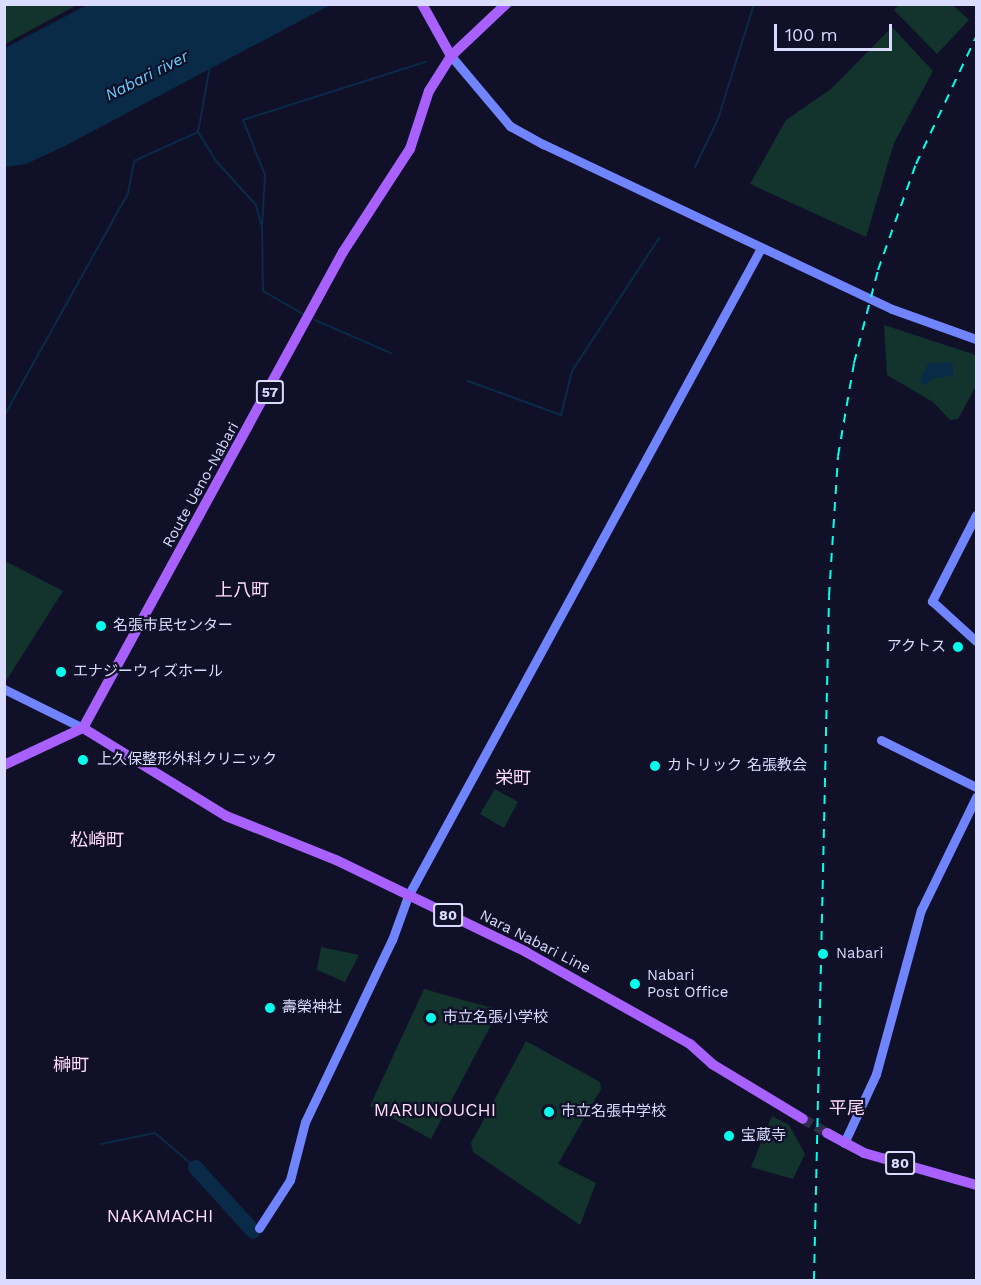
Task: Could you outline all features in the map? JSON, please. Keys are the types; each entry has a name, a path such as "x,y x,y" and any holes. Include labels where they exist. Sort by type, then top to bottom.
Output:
{"main road":[{"path":"422,4 451,56"},
{"name":"Route Ueno-Nabari","path":"83,728 343,252 410,150 429,91 451,56 506,4"},
{"path":"4,765 83,728"},
{"name":"Nara Nabari Line","path":"83,728 226,816 336,860 526,952 681,1039 712,1064 803,1119"},
{"name":"80","path":"827,1133 872,1156 976,1185"}],"street":[{"path":"451,56 510,126 892,309 976,339"},
{"path":"259,1228 290,1180 305,1122 408,896 761,248"},
{"path":"976,515 932,601 976,641"},
{"path":"4,688 83,728"},
{"path":"881,740 976,787"},
{"path":"844,1143 876,1074 921,910 976,797"}],"green space":[{"path":"5,4 77,4 77,5 5,44"},
{"path":"900,4 953,5 969,20 937,54 894,10"},
{"path":"892,27 933,71 894,143 866,237 750,184 786,120 831,89"},
{"path":"884,325 976,355 976,386 958,419 950,420 933,402 887,375"},
{"path":"5,561 63,591 6,681 4,680"},
{"path":"495,789 518,802 504,828 480,814"},
{"path":"321,947 359,955 345,982 317,970"},
{"path":"424,989 499,1010 431,1139 370,1106"},
{"path":"526,1041 600,1082 601,1089 558,1164 596,1183 580,1225 473,1152 471,1143"},
{"path":"772,1116 789,1125 805,1154 793,1179 751,1167"}],"water":[{"name":"Nabari river","path":"87,5 330,5 65,146 26,164 5,167 5,48"},
{"path":"928,363 953,363 953,376 934,378 925,385 919,381"}],"waterway":[{"path":"695,167 718,119 754,4"},
{"path":"262,227 265,175 243,120 425,62"},
{"path":"4,416 128,193 134,161 198,132 210,66"},
{"path":"198,132 217,162 256,205 262,227 263,291 303,314"},
{"path":"468,381 561,415 572,371 659,238"},
{"path":"315,320 391,353"},
{"path":"101,1144 155,1133 195,1167"},
{"path":"195,1167 253,1231"}],"tunnel":[{"path":"803,1119 827,1133"}],"railway":[{"path":"814,1280 829,596 838,456 854,363 878,270 916,164 976,37"}],"place":[{"name":"名張市民センター","path":"101,626"},
{"name":"アクトス","path":"958,647"},
{"name":"エナジーウィズホール","path":"61,672"},
{"name":"上久保整形外科クリニック","path":"83,760"},
{"name":"カトリック 名張教会","path":"655,766"},
{"name":"Nabari","path":"823,954"},
{"name":"Nabari Post Office","path":"635,984"},
{"name":"壽榮神社","path":"270,1008"},
{"name":"市立名張小学校","path":"431,1018"},
{"name":"市立名張中学校","path":"549,1112"},
{"name":"宝蔵寺","path":"729,1136"}],"district":[{"name":"上八町","path":"242,590"},
{"name":"栄町","path":"513,778"},
{"name":"松崎町","path":"97,840"},
{"name":"榊町","path":"71,1065"},
{"name":"平尾","path":"847,1108"},
{"name":"MARUNOUCHI","path":"435,1110"},
{"name":"NAKAMACHI","path":"160,1216"}]}
